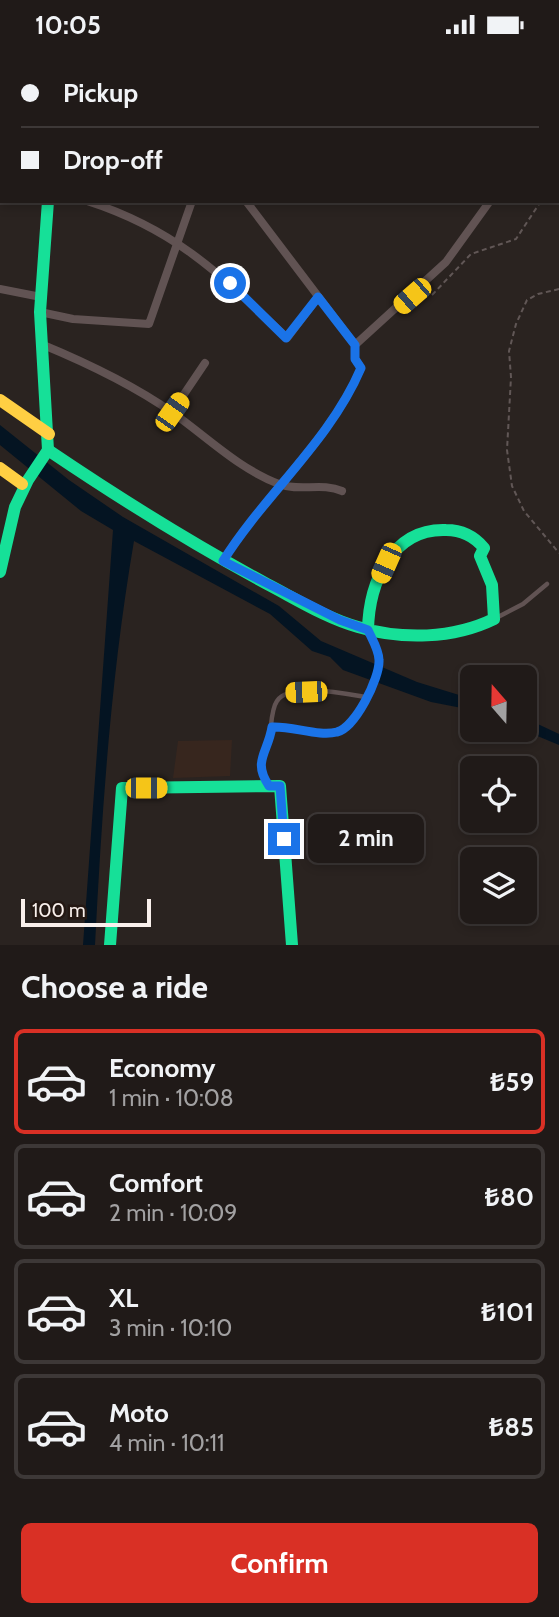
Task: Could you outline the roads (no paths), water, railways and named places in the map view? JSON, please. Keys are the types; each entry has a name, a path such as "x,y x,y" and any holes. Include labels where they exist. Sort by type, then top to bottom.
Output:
{"street":[{"path":"0,572 9,523 24,481 48,450 40,311 48,203"},
{"path":"93,203 116,211 176,240 211,265 286,338 318,297"},
{"path":"40,311 92,321 149,324 176,240 191,203"},
{"path":"223,561 240,534 281,485 351,392 361,368 355,359 355,345 248,203"},
{"path":"355,345 446,262 489,203"},
{"path":"0,289 41,296"},
{"path":"41,344 106,371 172,412 231,457 281,485 330,486 342,491"},
{"path":"172,412 205,363"},
{"path":"0,400 49,434"},
{"path":"48,450 164,528 329,615 368,630 451,635 479,628 494,619 492,585 480,556 484,548 464,532 442,528 408,536 396,548 374,591 367,618 368,630"},
{"path":"0,468 24,481"},
{"path":"110,945 122,788 269,786 280,786 292,945"}],"lane":[{"path":"494,619 523,604 547,584"},
{"path":"272,727 292,726 336,733 349,727 359,715 380,663 368,630"},
{"path":"269,786 261,774 260,762 272,727 275,702 287,692 325,691 366,697"}],"water":[{"path":"0,425 69,480 123,517 279,606 321,641 417,682 460,695 460,708 431,702 343,670 330,657 312,651 270,614 134,541 108,742 95,945 83,945 113,530 81,511 0,445"},
{"path":"537,724 559,734 559,745 537,736"}]}
